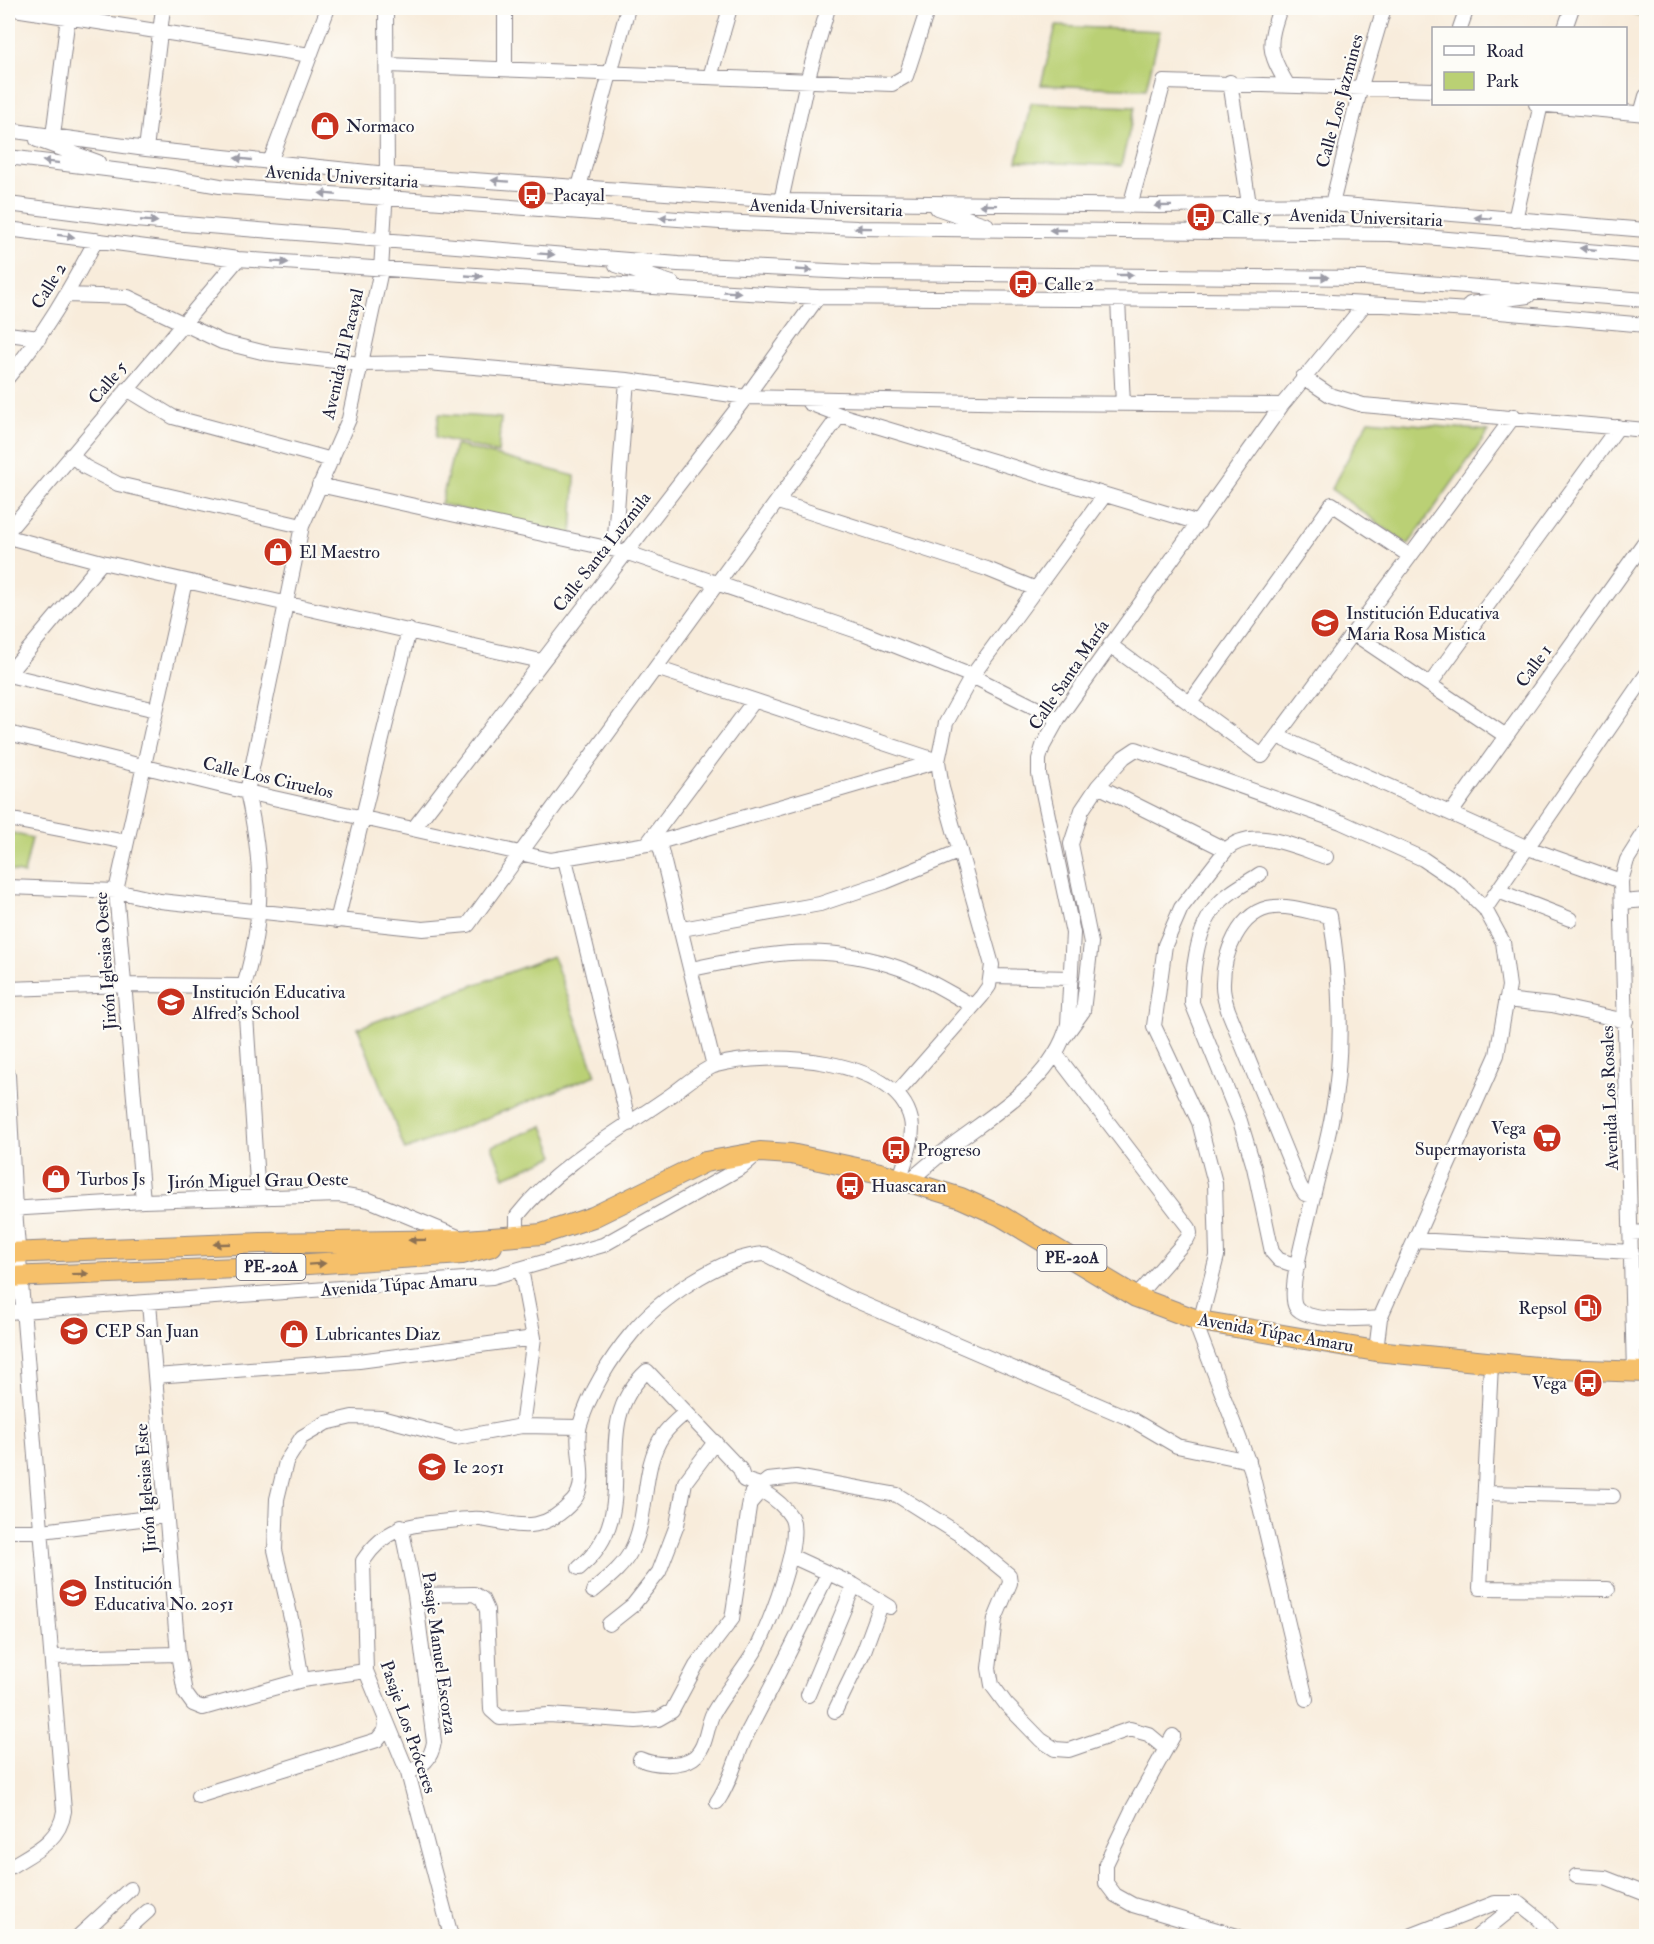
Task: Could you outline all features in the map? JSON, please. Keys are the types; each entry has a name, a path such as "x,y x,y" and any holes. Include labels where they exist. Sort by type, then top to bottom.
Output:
{"highway":[{"name":"Avenida Túpac Amaru","path":"14,1252 261,1243 466,1240 490,1236 517,1237 542,1234 593,1217 705,1162 726,1156 760,1152 791,1154 905,1179 961,1198 1000,1216 1136,1297 1200,1321 1376,1351 1491,1364 1640,1372"},
{"name":"Avenida Túpac Amaru","path":"15,1276 263,1267 462,1254 517,1237"}],"street":[{"path":"8,8 68,12 160,31 310,55"},
{"path":"146,149 163,8"},
{"path":"270,162 328,8"},
{"name":"Avenida El Pacayal","path":"244,986 254,954 261,910 256,834 247,792 302,526 349,419 381,270 387,199 386,8"},
{"path":"505,8 505,68"},
{"path":"579,187 628,8"},
{"path":"710,77 730,8"},
{"path":"781,201 807,81 828,8"},
{"path":"388,65 892,84 906,76 928,8"},
{"path":"1280,8 1270,39 1274,61 1287,84"},
{"name":"Calle Los Jazmines","path":"1332,204 1360,86 1384,8"},
{"path":"1460,27 1467,8"},
{"path":"1565,27 1572,8"},
{"path":"53,136 68,12"},
{"path":"1130,206 1164,82 1230,82 1432,90"},
{"path":"1230,82 1249,204"},
{"path":"1551,105 1644,114 1647,96"},
{"path":"1515,220 1541,105"},
{"path":"11,131 146,149 387,174 781,201 1130,206 1332,204 1647,230"},
{"path":"11,131 119,170"},
{"name":"Avenida Universitaria","path":"8,157 119,170 220,186 720,222 857,228 1390,234 1647,256"},
{"path":"8,204 135,220 383,242 594,257 871,273 1364,278 1647,300"},
{"path":"924,204 1000,230"},
{"path":"8,229 238,259 818,297 1314,301 1438,308 1647,325"},
{"name":"Calle 2","path":"8,377 39,338 67,295 96,240"},
{"path":"594,257 690,289"},
{"name":"Calle 5","path":"8,531 238,259"},
{"path":"1438,308 1555,292"},
{"path":"67,295 128,297 222,342 266,353 361,364 428,363 627,380 746,397 1282,405"},
{"name":"Calle Santa Luzmila","path":"414,828 541,661 619,550 746,397 818,297"},
{"path":"1118,300 1123,404"},
{"name":"Calle Santa María","path":"905,1179 1021,1093 1055,1053 1065,1036 1071,978 1072,920 1039,774 1043,746 1058,719 1282,405 1365,304"},
{"path":"8,334 39,338"},
{"path":"1303,377 1330,395 1363,405 1514,416 1647,430"},
{"path":"619,550 627,380"},
{"path":"127,389 173,417 332,460"},
{"path":"799,399 840,415 1199,524"},
{"path":"8,887 116,891 160,901 423,929 468,925 840,415"},
{"path":"1110,645 1262,756 1514,416"},
{"path":"1430,684 1618,427"},
{"path":"71,455 85,467 118,484 302,526"},
{"path":"319,485 619,550 863,633 972,676 1058,719"},
{"path":"897,1092 973,1006 989,986 992,976 992,965 942,788 938,761 946,723 972,676 1104,496"},
{"path":"778,501 987,569 1036,589"},
{"path":"1190,703 1332,504 1410,556"},
{"path":"8,537 102,562 285,605 409,630 541,661"},
{"name":"Calle 1","path":"1451,813 1647,540"},
{"path":"102,562 8,675 156,710"},
{"name":"Jirón Iglesias Oeste","path":"143,1201 116,891 185,581"},
{"path":"337,921 409,630"},
{"path":"1353,633 1506,736"},
{"path":"656,668 938,761"},
{"path":"1485,909 1647,675"},
{"path":"714,1066 682,929 653,843 754,701"},
{"name":"Calle Los Ciruelos","path":"8,733 247,792 550,860 653,843 938,761"},
{"path":"1277,736 1528,848 1621,881"},
{"path":"1065,1036 1083,1011 1091,943 1071,844 1082,810 1098,786 1124,757 1136,749 1341,822 1423,859 1460,884 1485,909 1503,942 1509,986 1497,1055 1380,1318 1376,1351"},
{"path":"1098,786 1226,850"},
{"path":"8,819 126,842"},
{"name":"Avenida Los Rosales","path":"1640,1372 1631,1233 1621,881 1627,860 1647,830"},
{"path":"1306,1699 1249,1461 1198,1330 1217,1256 1215,1183 1199,1122 1154,1026 1165,945 1180,908 1233,843 1249,838 1282,842 1326,857"},
{"path":"682,929 820,904 885,882 960,851"},
{"path":"565,859 629,1124"},
{"path":"1260,873 1214,908 1204,929 1198,953 1192,986 1192,1003 1240,1121 1254,1167 1272,1252 1279,1260 1299,1266"},
{"path":"1498,891 1570,919"},
{"path":"1622,902 1647,900"},
{"path":"1313,1196 1305,1194 1300,1186 1228,1010 1223,988 1231,946 1238,933 1257,911 1275,906 1330,916 1334,938 1338,1064 1332,1116 1293,1295 1294,1305 1299,1311 1323,1317 1357,1320 1380,1318"},
{"path":"692,969 785,952 815,951 841,954 900,968 973,1006"},
{"path":"992,976 1071,978"},
{"path":"8,988 125,985 244,986 258,1197"},
{"path":"1506,1000 1552,1005 1626,1021"},
{"path":"1055,1053 1189,1228 1190,1233 1187,1239 1136,1297"},
{"path":"517,1237 517,1216 552,1178 714,1066 772,1058 813,1062 870,1075 897,1092 906,1106 912,1134 905,1179"},
{"path":"8,1075 15,1276 25,1311 64,1811 62,1823 56,1835 8,1868"},
{"name":"Avenida Túpac Amaru","path":"8,1312 450,1282 492,1277 603,1245 742,1167 760,1152"},
{"name":"Jirón Miguel Grau Oeste","path":"11,1209 143,1201 356,1196 466,1240"},
{"path":"1631,1233 1647,1232"},
{"path":"1415,1240 1632,1252"},
{"path":"401,1526 478,1518 513,1526 538,1524 560,1514 575,1498 581,1478 579,1427 595,1389 631,1334 674,1295 712,1271 750,1255 765,1254 845,1296 1131,1419 1177,1446 1249,1461"},
{"path":"521,1269 534,1338 522,1426"},
{"name":"Jirón Iglesias Este","path":"149,1303 165,1516 178,1654 185,1693 193,1704 203,1707 302,1680"},
{"path":"155,1376 359,1361 534,1338"},
{"path":"1491,1364 1480,1588 1608,1589"},
{"path":"579,1568 602,1545 614,1515 615,1449 620,1414 629,1390 647,1371 740,1469 744,1480 760,1485"},
{"path":"593,1592 618,1569 632,1549 640,1528 647,1479 658,1444 668,1429 686,1412"},
{"path":"366,1671 302,1680 293,1627 275,1550 277,1499 286,1462 302,1437 326,1423 352,1417 381,1418 456,1437 522,1426 579,1427"},
{"path":"609,1624 633,1605 659,1572 677,1525 685,1482 715,1442"},
{"path":"415,1595 474,1594 482,1599 487,1610 491,1710 500,1718 549,1715 636,1721 658,1719 676,1707 692,1673 732,1619 746,1539 748,1506 751,1494 760,1485 778,1478 796,1477 897,1495 959,1534 1009,1575 1010,1583 995,1619 989,1668 992,1685 1006,1704 1041,1740 1055,1749 1069,1750 1130,1729 1148,1734 1166,1749"},
{"path":"640,1759 652,1765 688,1761 701,1749 712,1716 759,1643 791,1556 792,1518 773,1497 764,1492 757,1495 748,1506"},
{"path":"1485,1493 1613,1496"},
{"path":"8,1531 42,1531 165,1516"},
{"name":"Pasaje Los Próceres","path":"401,1526 372,1547 363,1561 366,1671 408,1773 451,1936"},
{"name":"Pasaje Manuel Escorza","path":"401,1526 415,1595 434,1742 432,1752 425,1764 408,1773"},
{"path":"791,1556 854,1585 886,1605 835,1711"},
{"path":"717,1802 729,1782 750,1726 776,1682 828,1573"},
{"path":"808,1695 854,1585"},
{"path":"52,1657 178,1654"},
{"path":"198,1796 377,1740 385,1730 386,1722"},
{"path":"1173,1737 1132,1808 1106,1864 1106,1883 1114,1895 1132,1905 1237,1936"},
{"path":"1576,1876 1605,1878 1647,1894"},
{"path":"79,1936 130,1889"},
{"path":"1410,1936 1495,1903 1519,1903 1534,1914 1554,1936"},
{"path":"1478,1936 1519,1903"},
{"path":"120,1936 148,1911"}],"green space":[{"path":"1615,8 1646,8 1646,17"},
{"path":"1056,26 1160,31 1146,89 1041,85"},
{"path":"1031,103 1135,107 1121,166 1017,161"},
{"path":"439,414 501,418 498,453 436,437"},
{"path":"1369,420 1489,431 1408,545 1331,489"},
{"path":"455,445 575,476 572,536 441,504"},
{"path":"8,832 32,838 24,874 8,870"},
{"path":"553,956 596,1075 405,1150 358,1028"},
{"path":"543,1126 555,1156 504,1177 492,1146"}],"place":[{"name":"Normaco","path":"325,126"},
{"name":"Pacayal","path":"532,195"},
{"name":"Calle 5","path":"1201,217"},
{"name":"Calle 2","path":"1023,284"},
{"name":"El Maestro","path":"278,552"},
{"name":"Institución Educativa Maria Rosa Mistica","path":"1325,623"},
{"name":"Institución Educativa Alfred's School","path":"171,1002"},
{"name":"Vega Supermayorista","path":"1547,1138"},
{"name":"Progreso","path":"896,1150"},
{"name":"Turbos Js","path":"56,1179"},
{"name":"Huascaran","path":"850,1186"},
{"name":"Repsol","path":"1588,1308"},
{"name":"CEP San Juan","path":"74,1331"},
{"name":"Lubricantes Diaz","path":"294,1334"},
{"name":"Vega","path":"1588,1383"},
{"name":"Ie 2051","path":"432,1467"},
{"name":"Institución Educativa No. 2051","path":"73,1593"}]}
